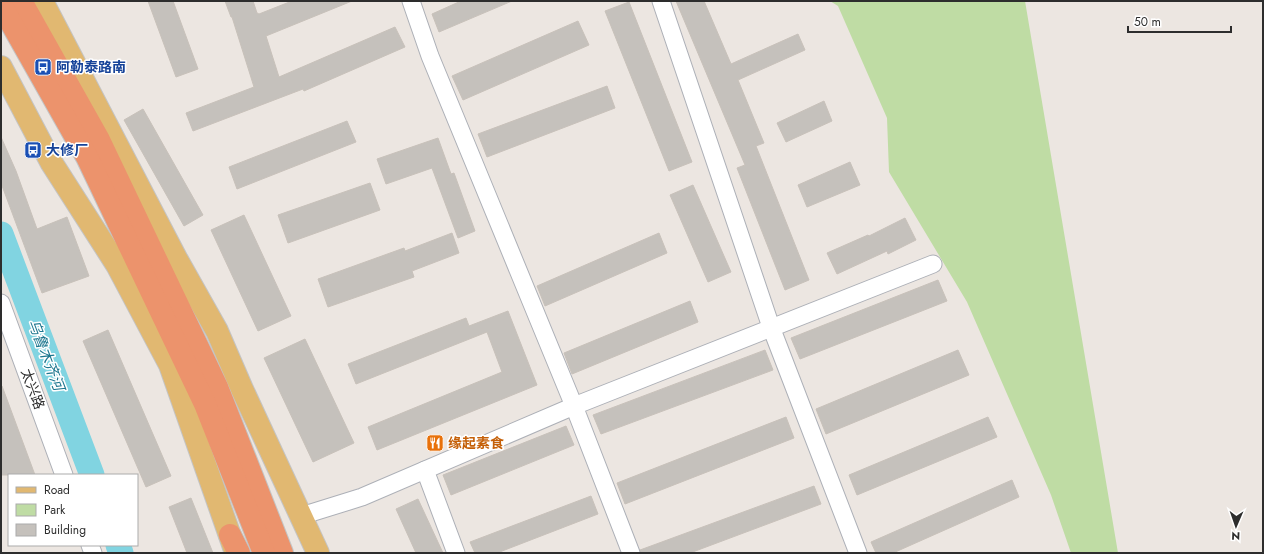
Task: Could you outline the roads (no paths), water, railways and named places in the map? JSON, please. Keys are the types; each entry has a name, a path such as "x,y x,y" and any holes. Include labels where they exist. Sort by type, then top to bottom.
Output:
{"highway":[{"path":"21,1 99,140 213,380 282,553"},
{"path":"1,5 87,157 205,404 264,553"}],"main road":[{"path":"42,1 176,260 217,330 242,389 318,553"},
{"path":"1,67 51,162 117,265 170,365 235,547"}],"street":[{"path":"411,1 430,56 574,406 631,553"},
{"path":"662,1 771,327 858,553"},
{"path":"301,516 362,497 574,406 933,264"},
{"name":"太兴路","path":"1,303 64,474"},
{"path":"425,470 456,553"}],"waterway":[{"name":"乌鲁木齐河","path":"1,234 92,474"},
{"name":"乌鲁木齐河","path":"118,546 121,553"}],"place":[{"name":"阿勒泰路南","path":"43,67"},
{"name":"大修厂","path":"33,150"},
{"name":"缘起素食","path":"435,443"}]}
